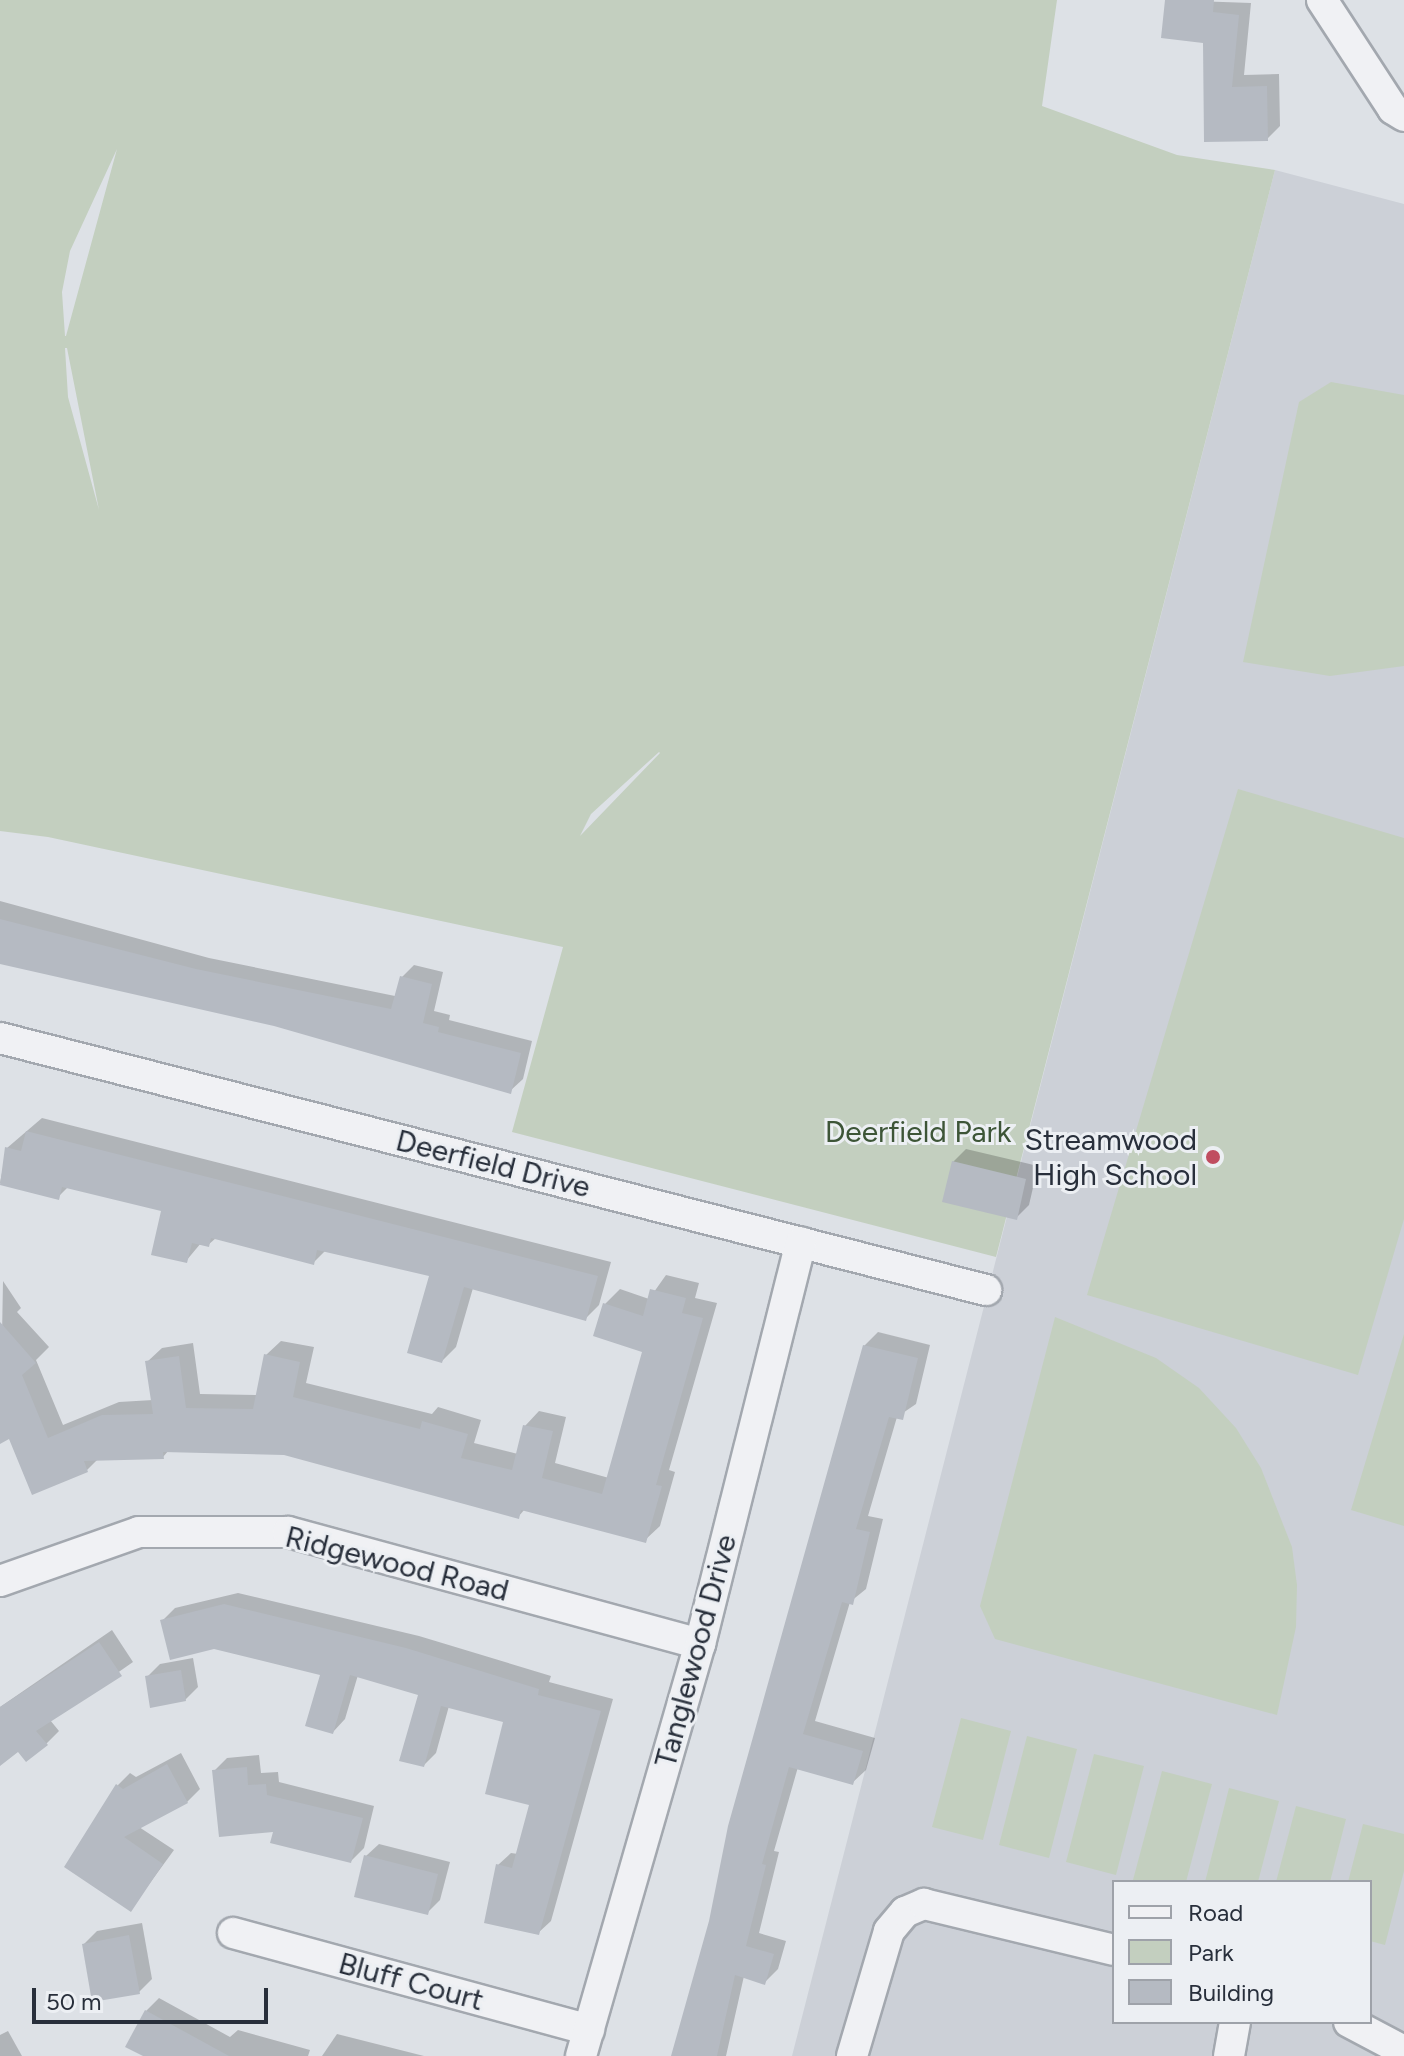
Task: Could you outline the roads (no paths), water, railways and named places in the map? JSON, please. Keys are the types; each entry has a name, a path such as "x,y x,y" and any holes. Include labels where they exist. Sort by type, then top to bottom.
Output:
{"street":[{"path":"1322,0 1393,109 1404,116"},
{"name":"Deerfield Drive","path":"0,1038 986,1290"},
{"name":"Tanglewood Drive","path":"585,2043 700,1644 801,1243"},
{"name":"Ridgewood Road","path":"0,1581 139,1532 288,1532 700,1644"},
{"path":"852,2056 889,1931 905,1912 924,1904 1112,1950"},
{"name":"Bluff Court","path":"233,1933 585,2043"},
{"path":"1229,2056 1235,2024"},
{"path":"1353,2024 1404,2051"}],"place":[{"name":"Streamwood High School","path":"1213,1157"}],"park label":[{"name":"Deerfield Park","path":"918,1132"}]}
